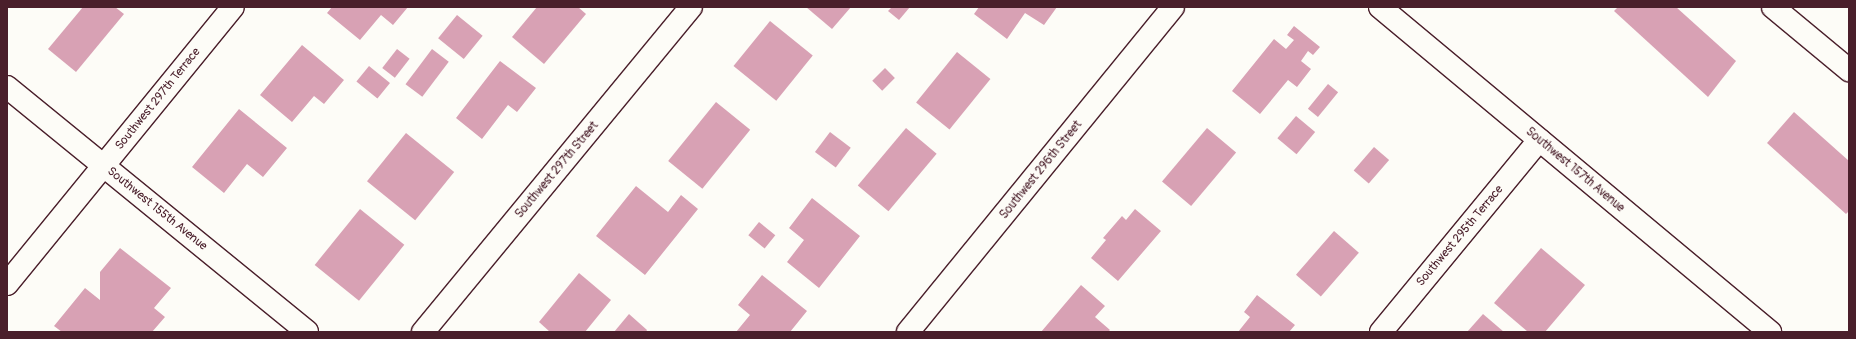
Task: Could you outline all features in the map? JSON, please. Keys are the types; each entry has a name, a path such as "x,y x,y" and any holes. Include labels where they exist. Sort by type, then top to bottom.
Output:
{"street":[{"name":"Southwest 297th Terrace","path":"7,284 233,7"},
{"name":"Southwest 297th Street","path":"423,332 691,7"},
{"name":"Southwest 296th Street","path":"908,332 1173,7"},
{"name":"Southwest 157th Avenue","path":"1380,7 1770,332"},
{"path":"1773,7 1849,70"},
{"name":"Southwest 155th Avenue","path":"7,87 307,332"},
{"name":"Southwest 295th Terrace","path":"1381,332 1539,140"}],"building":[{"path":"83,7 115,7 124,14 76,72 48,49"},
{"path":"332,7 408,7 393,25 381,15 360,40 327,13"},
{"path":"537,7 578,7 586,14 544,64 512,37"},
{"path":"806,7 851,7 832,29"},
{"path":"892,7 910,7 899,20 888,11"},
{"path":"979,7 1057,7 1044,25 1025,13 1007,39 974,14"},
{"path":"1618,7 1676,7 1736,61 1708,97 1614,11"},
{"path":"457,15 483,36 464,59 438,38"},
{"path":"770,21 813,56 776,101 733,66"},
{"path":"1294,26 1320,47 1313,55 1308,51 1301,61 1311,69 1297,87 1288,80 1260,114 1232,91 1274,39 1286,49 1294,40 1287,35"},
{"path":"302,45 344,80 324,104 314,96 292,122 260,95"},
{"path":"397,49 410,59 395,78 382,68"},
{"path":"432,49 449,62 422,97 406,84"},
{"path":"957,52 990,79 950,130 916,103"},
{"path":"500,61 536,88 517,112 508,105 482,139 456,118"},
{"path":"369,66 390,83 377,99 356,82"},
{"path":"885,68 895,78 882,91 872,81"},
{"path":"1328,84 1338,92 1318,117 1308,109"},
{"path":"716,102 750,130 702,189 668,161"},
{"path":"239,109 287,148 263,177 247,164 224,193 192,167"},
{"path":"1794,112 1849,161 1849,211 1846,214 1767,143"},
{"path":"1296,116 1315,132 1297,154 1277,138"},
{"path":"906,128 937,154 888,211 858,185"},
{"path":"1207,128 1236,152 1191,206 1162,182"},
{"path":"830,132 851,148 836,168 815,152"},
{"path":"406,133 454,172 415,220 367,181"},
{"path":"1374,147 1389,160 1369,184 1354,170"},
{"path":"636,186 668,212 681,195 698,209 645,275 596,236"},
{"path":"812,198 860,236 819,288 787,262 804,240 789,228"},
{"path":"360,209 404,245 359,301 315,265"},
{"path":"1135,209 1161,231 1118,281 1091,258 1106,240 1103,238 1122,216 1126,220"},
{"path":"759,222 775,235 765,248 748,235"},
{"path":"1334,231 1359,253 1321,296 1296,275"},
{"path":"120,248 171,288 154,308 165,317 152,332 62,332 54,326 85,288 100,300 100,272"},
{"path":"1541,248 1585,285 1545,332 1528,332 1494,303"},
{"path":"579,273 611,300 585,332 550,332 539,322"},
{"path":"762,275 807,311 790,332 736,332 750,315 738,305"},
{"path":"1081,285 1105,306 1095,317 1110,330 1108,332 1041,332"},
{"path":"1257,295 1295,325 1289,332 1238,332 1250,317 1244,312"},
{"path":"629,314 647,330 646,332 614,332"},
{"path":"1483,314 1504,332 1467,332"}]}
